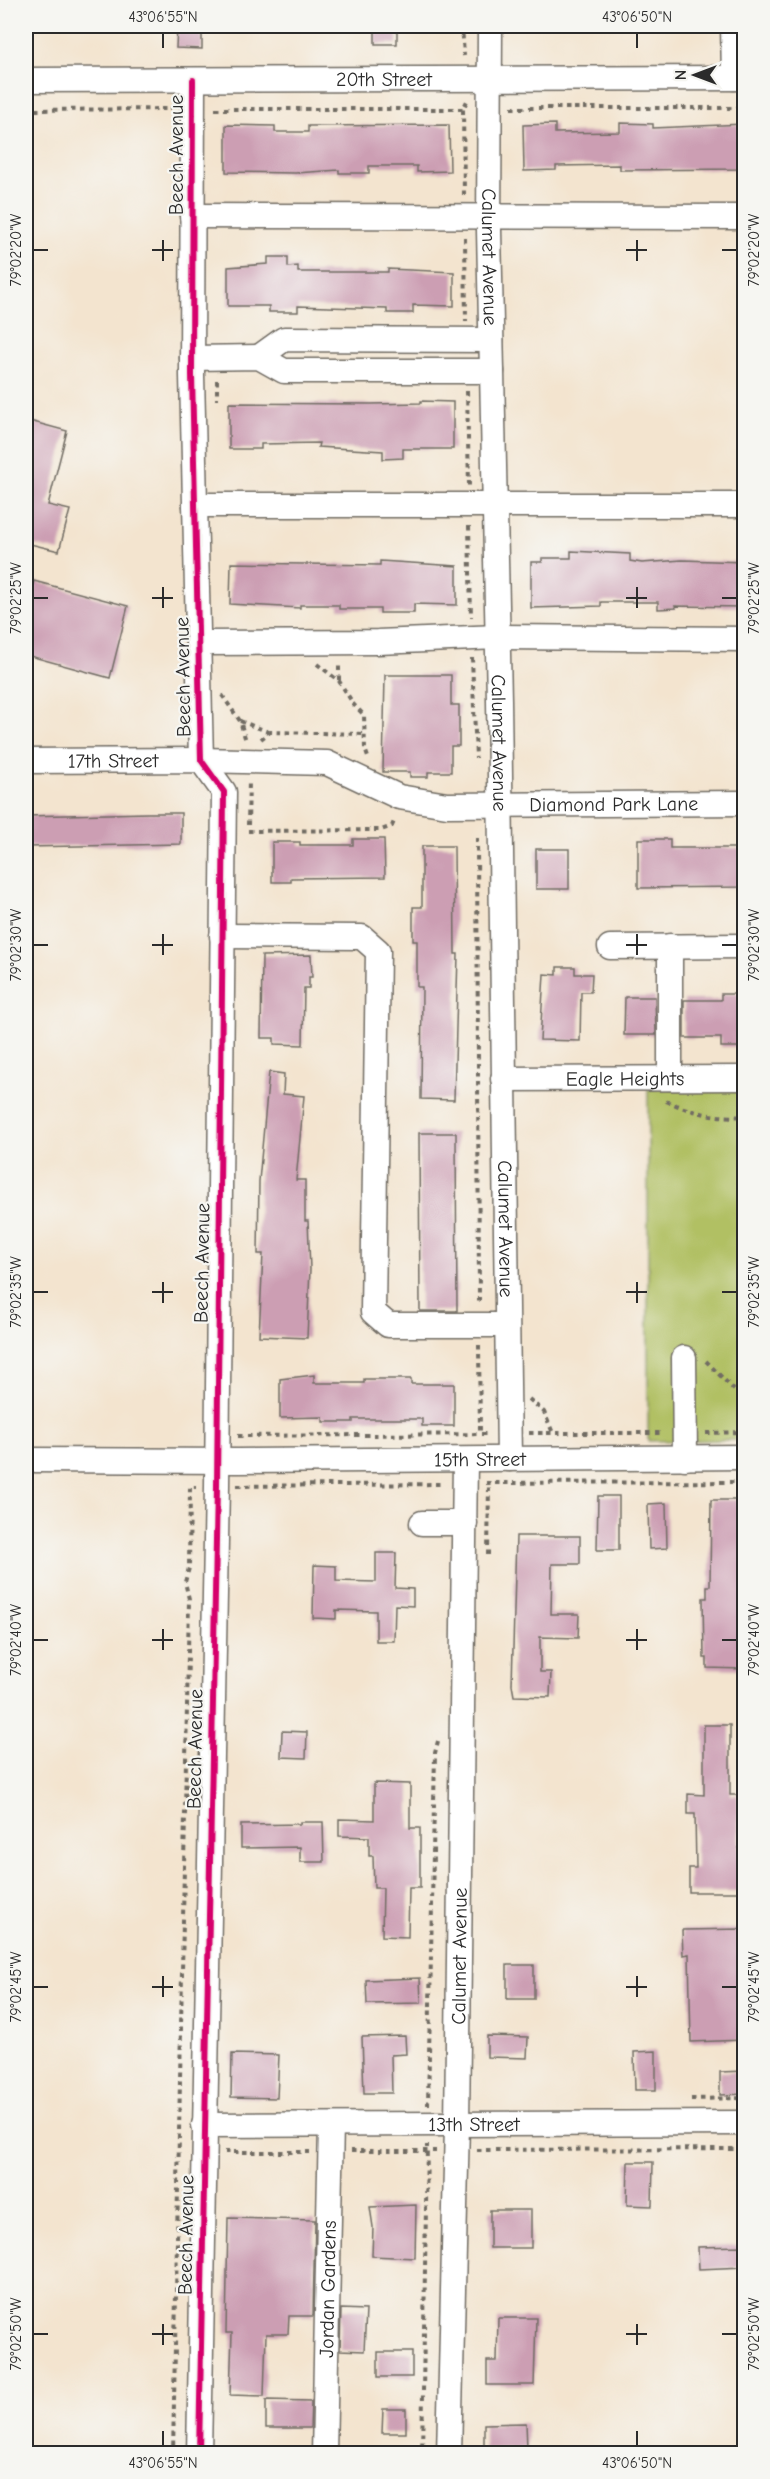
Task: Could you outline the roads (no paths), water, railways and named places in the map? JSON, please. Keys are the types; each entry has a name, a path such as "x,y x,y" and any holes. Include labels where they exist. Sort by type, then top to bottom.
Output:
{"street":[{"name":"Calumet Avenue","path":"490,26 489,216 498,637 488,805 503,1079 509,1459"},
{"path":"733,26 739,78"},
{"name":"20th Street","path":"26,80 739,78"},
{"name":"Beech Avenue","path":"193,80 192,358 201,760 224,792 217,1461 227,1486 204,2125 200,2454"},
{"path":"192,216 744,217"},
{"path":"259,357 284,339 491,340"},
{"path":"192,358 259,357 284,371 492,371"},
{"path":"195,505 744,505"},
{"path":"198,643 378,642 498,637 744,639"},
{"name":"Diamond Park Lane","path":"201,760 327,763 399,797 447,805 744,803"},
{"name":"17th Street","path":"26,761 201,760"},
{"path":"222,936 362,937 378,951 373,1312 388,1325 506,1325"},
{"path":"670,946 670,1078"},
{"path":"610,947 744,946"},
{"name":"Eagle Heights","path":"503,1079 744,1078"},
{"path":"685,1458 685,1433 694,1358"},
{"name":"15th Street","path":"26,1460 465,1460 744,1457"},
{"name":"Calumet Avenue","path":"449,2454 457,2125 443,1523 465,1460"},
{"name":"13th Street","path":"204,2125 744,2123"},
{"name":"Jordan Gardens","path":"324,2454 331,2125"}]}
